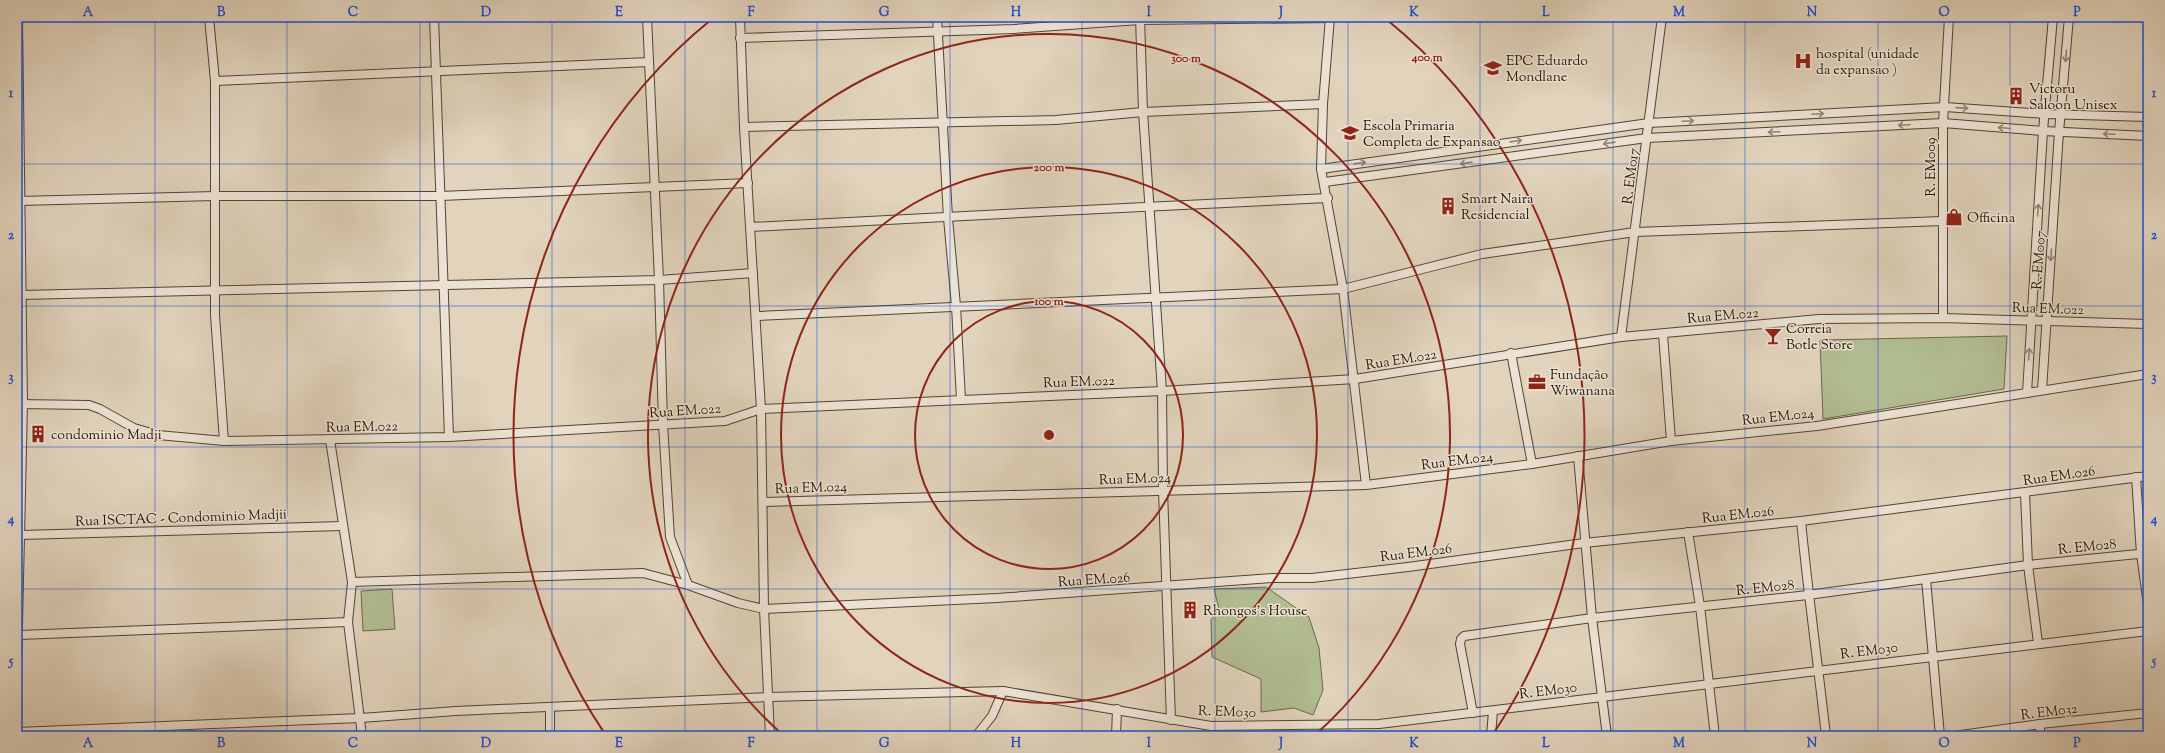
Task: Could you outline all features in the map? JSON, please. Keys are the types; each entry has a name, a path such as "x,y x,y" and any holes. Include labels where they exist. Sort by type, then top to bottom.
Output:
{"street":[{"path":"17,668 21,535 19,504 19,309 21,295 18,17"},
{"path":"209,17 215,81 215,292 224,441"},
{"path":"434,17 445,285 449,437"},
{"path":"647,17 659,280 663,424 670,537 688,585"},
{"path":"740,17 744,127 761,409 764,502 764,609 770,736"},
{"path":"937,17 948,218 956,306 961,399"},
{"path":"740,38 1014,29 1140,18 1330,17 1323,104 1321,169 1328,198 1343,289 1355,379 1366,485"},
{"path":"1662,18 1711,17"},
{"name":"R. EM009","path":"1943,318 1943,123 1945,107 1948,17"},
{"name":"R. EM007","path":"2026,393 2044,114 2052,17"},
{"name":"R. EM007","path":"2042,390 2059,132 2062,114 2069,17"},
{"path":"1140,18 1143,112 1162,391 1163,490 1171,720"},
{"name":"R. EM017","path":"1621,337 1648,138 1662,18"},
{"path":"215,81 648,62"},
{"path":"744,127 944,124 1056,120 1143,112 1323,104"},
{"path":"1321,169 1649,123 1945,107 2044,114 2148,117"},
{"path":"1325,182 1648,138 1943,123 2043,131 2148,136"},
{"path":"19,201 215,196 441,196 748,183"},
{"path":"750,227 948,218 1150,205 1328,198"},
{"path":"756,316 1343,289 1482,254 1635,232 1943,221"},
{"path":"21,295 215,292 659,280 753,273"},
{"name":"Rua EM.022","path":"20,404 88,405 100,409 134,428 158,435 224,441 449,437 725,421 761,409 1162,391 1355,379 1511,353 1621,337 1819,319 1943,318 2148,324"},
{"path":"1664,334 1671,441"},
{"path":"1511,353 1532,464"},
{"name":"Rua EM.024","path":"764,502 1366,485 1532,464 1671,441 1817,426 2148,374"},
{"path":"330,440 342,526 352,582 348,622 361,718 362,736"},
{"path":"1578,456 1584,543 1607,736"},
{"name":"Rua EM.026","path":"352,582 643,574 688,585 738,603 764,609 997,598 1166,587 1273,578 1312,578 1584,543 1801,521 2148,476"},
{"path":"2136,478 2148,605"},
{"path":"2025,493 2028,565 2038,643"},
{"path":"1801,521 1808,595 1819,670 1826,736"},
{"name":"Rua ISCTAC - Condominio Madjii","path":"21,535 342,526"},
{"path":"1688,532 1700,606 1715,736"},
{"name":"R. EM028","path":"1473,713 1461,639 1464,636 1592,618 1808,595 2028,565 2144,553"},
{"path":"1926,579 1940,736"},
{"path":"19,635 348,622"},
{"name":"R. EM030","path":"17,732 361,718 456,711 550,708 769,697 1003,691 1210,726 1379,724 1709,682 2148,630"},
{"path":"976,736 992,716 1003,691"},
{"path":"550,708 550,736"},
{"path":"1116,736 1117,710"},
{"path":"1491,736 1493,710"},
{"name":"R. EM032","path":"1954,736 2040,724 2148,713"},
{"path":"2040,724 2040,736"}],"green space":[{"path":"2007,336 2004,389 1823,419 1820,340"},
{"path":"1266,587 1309,617 1319,648 1323,690 1313,715 1294,708 1261,712 1261,679 1212,657 1211,620 1219,609 1214,589"},
{"path":"392,589 395,629 363,631 361,591"}],"place":[{"name":"hospital (unidade da expansao )","path":"1803,61"},
{"name":"EPC Eduardo Mondlane","path":"1493,68"},
{"name":"Victoru Saloon Unisex","path":"2016,96"},
{"name":"Escola Primaria Completa de Expansao","path":"1350,133"},
{"name":"Smart Naira Residencial","path":"1448,206"},
{"name":"Officina","path":"1954,217"},
{"name":"Correia Botle Store","path":"1773,336"},
{"name":"Fundação Wiwanana","path":"1537,382"},
{"name":"condominio Madji","path":"38,434"},
{"name":"Rhongos's House","path":"1190,610"}]}
